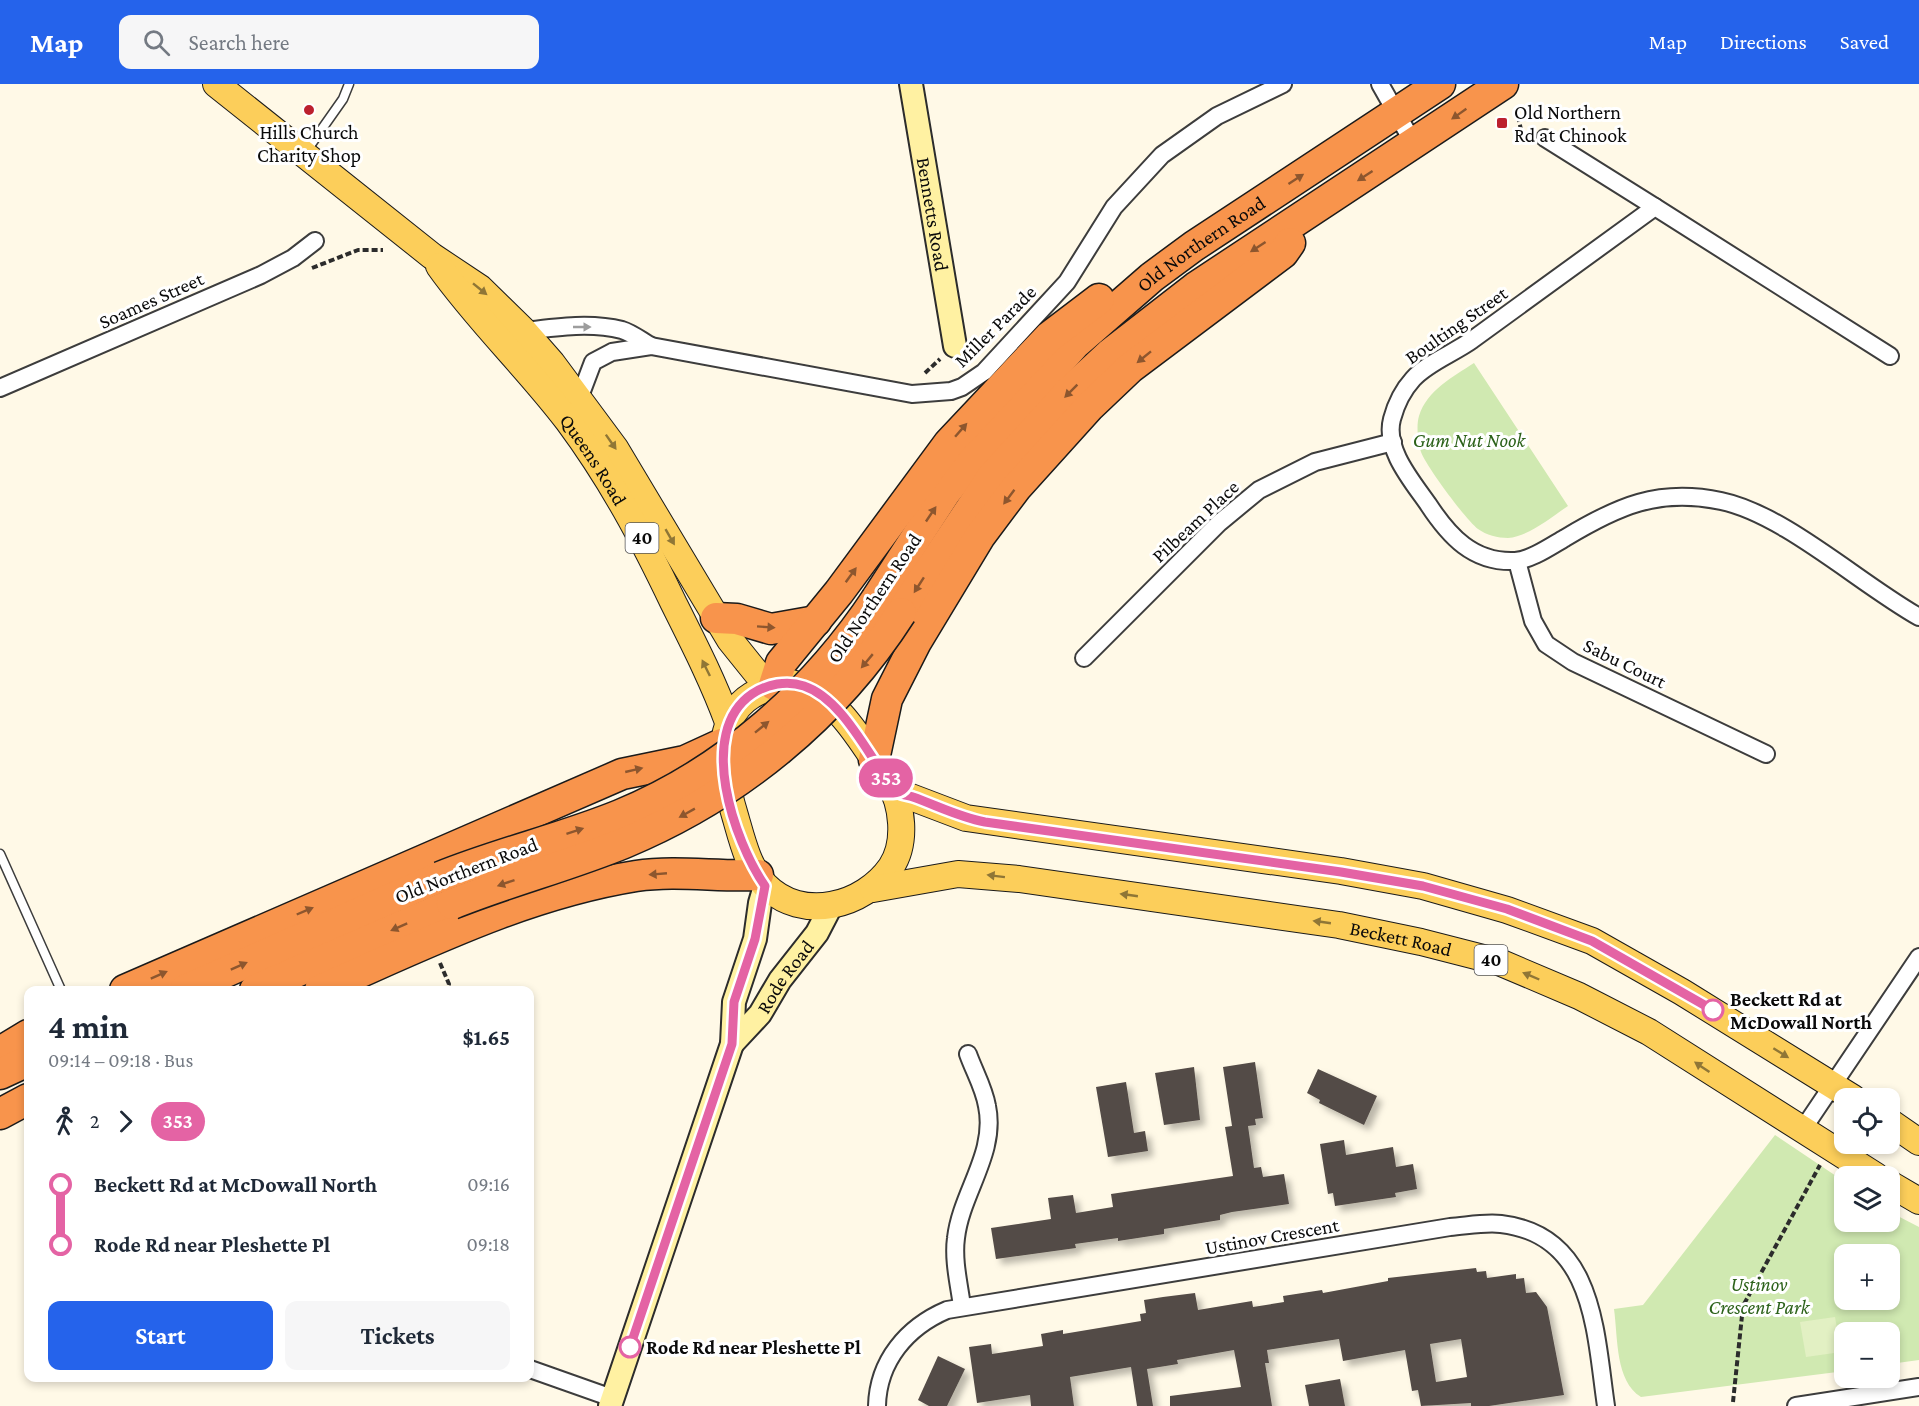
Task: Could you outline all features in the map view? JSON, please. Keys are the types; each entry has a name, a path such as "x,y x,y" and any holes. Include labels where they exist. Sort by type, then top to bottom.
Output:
{"highway":[{"name":"Old Northern Road","path":"264,986 452,904 623,844 664,826 742,780 820,714 882,643 889,606 945,493 1048,371 1152,277 1194,246 1440,84"},
{"name":"Old Northern Road","path":"194,986 440,877 621,814 692,778 733,751 801,694 853,635 889,606 992,477 1070,392 1155,317 1503,84"},
{"path":"874,760 887,699 916,642 980,536 1016,488 1090,406 1130,369 1283,253 1307,215"},
{"path":"771,686 781,663 816,621 930,467 1015,371 1049,337 1150,260 1194,246"},
{"path":"716,618 771,628 816,621"},
{"path":"134,986 622,774 685,761 725,733"},
{"path":"329,986 492,915 562,891 661,874 762,880"},
{"path":"0,1052 24,1037"},
{"path":"0,1074 24,1063"}],"main road":[{"name":"Queens Road","path":"216,84 432,256 480,288 524,331 579,399 641,487 737,652 771,686"},
{"name":"Bennetts Road","path":"911,84 955,346"},
{"name":"Queens Road","path":"432,256 466,305 528,371 566,419 621,498 711,678 725,733"},
{"name":"40","path":"725,733 722,763 732,806 762,880 779,895 803,905 843,904 873,889 893,864 898,851 901,821 895,791 874,760 826,699 805,686 791,683 771,686"},
{"path":"725,733 747,698 771,686"},
{"path":"895,791 966,818 1353,873 1423,886 1507,909 1592,941 1682,992 1838,1088"},
{"name":"Beckett Road","path":"873,889 958,874 986,875 1339,925 1499,962 1579,996 1649,1032 1860,1166"},
{"name":"Rode Road","path":"611,1402 732,1044 734,1002 753,946 762,880"},
{"name":"Rode Road","path":"732,1044 760,1014 780,980 817,933 831,906"},
{"path":"1900,1129 1919,1142"},
{"path":"1900,1190 1919,1201"}],"street":[{"name":"Miller Parade","path":"579,399 593,362 612,352 651,346 912,394 939,394 962,387 984,372 1054,298 1067,282 1114,207 1162,155 1217,116 1283,84"},
{"path":"1380,84 1414,144"},
{"path":"1545,138 1890,356"},
{"name":"Boulting Street","path":"1655,207 1464,346 1415,377 1400,398 1391,421 1393,442 1404,470 1460,544 1485,559 1517,561 1544,550 1597,518 1645,499 1687,495 1723,501 1758,513 1919,617"},
{"name":"Soames Street","path":"0,388 261,275 293,258 315,241"},
{"name":"Miller Parade","path":"524,331 555,327 600,327 624,330 651,346"},
{"name":"Pilbeam Place","path":"1084,658 1219,523 1259,490 1315,462 1393,442"},
{"name":"Sabu Court","path":"1517,561 1528,610 1546,644 1573,662 1766,754"},
{"path":"1845,1088 1919,957"},
{"path":"962,1306 956,1257 956,1233 989,1131 986,1099 968,1054"},
{"path":"1803,1129 1834,1100"},
{"name":"Ustinov Crescent","path":"877,1406 879,1388 886,1365 904,1338 927,1320 962,1306 1450,1227 1498,1224 1531,1232 1547,1241 1560,1251 1581,1278 1592,1311 1606,1406"},
{"path":"534,1370 611,1402"},
{"path":"1796,1406 1919,1387"}],"lane":[{"path":"304,153 343,99 349,84"},
{"path":"0,854 59,986"}],"path":[{"path":"305,271 358,250 383,250"},
{"path":"438,959 448,986"},
{"path":"1733,1402 1743,1306 1822,1160"}],"green space":[{"name":"Gum Nut Nook","path":"1474,363 1568,506 1540,525 1516,537 1496,537 1478,529 1438,480 1424,459 1420,448 1419,416 1428,399 1449,379"},
{"name":"Ustinov Crescent Park","path":"1775,1135 1834,1175 1834,1232 1900,1232 1900,1217 1919,1227 1919,1360 1900,1363 1900,1322 1834,1322 1834,1372 1641,1397 1626,1381 1622,1370 1614,1309 1643,1305"},
{"path":"1835,1317 1834,1353 1806,1357 1800,1322"}],"building":[{"path":"1255,1062 1263,1118 1255,1119 1256,1125 1248,1126 1254,1168 1261,1167 1263,1177 1284,1174 1289,1204 1232,1212 1220,1215 1220,1220 1164,1229 1164,1234 1118,1241 1118,1238 1075,1244 1076,1248 996,1259 991,1228 1051,1219 1048,1198 1073,1195 1076,1213 1113,1207 1111,1194 1233,1176 1225,1127 1232,1126 1223,1067"},
{"path":"1194,1067 1200,1120 1164,1125 1155,1073"},
{"path":"1318,1069 1377,1096 1364,1125 1319,1103 1320,1100 1307,1093"},
{"path":"1126,1082 1134,1133 1145,1131 1148,1151 1108,1157 1096,1087"},
{"path":"1344,1140 1346,1155 1393,1147 1396,1167 1413,1164 1417,1189 1395,1193 1396,1197 1335,1206 1333,1193 1328,1194 1320,1144"},
{"path":"1476,1268 1477,1272 1486,1271 1487,1278 1516,1274 1516,1279 1524,1278 1526,1293 1536,1292 1547,1307 1564,1395 1489,1406 1471,1406 1471,1403 1421,1406 1418,1390 1412,1391 1405,1350 1343,1361 1339,1339 1267,1350 1269,1363 1265,1363 1272,1406 1170,1406 1170,1396 1241,1387 1234,1350 1177,1360 1178,1364 1147,1369 1153,1406 1137,1406 1131,1367 1070,1377 1074,1406 1031,1406 1030,1395 977,1403 969,1347 991,1344 992,1354 1043,1346 1041,1334 1063,1330 1063,1334 1141,1321 1140,1314 1146,1313 1144,1300 1195,1293 1198,1310 1252,1301 1253,1307 1284,1302 1283,1296 1322,1290 1323,1293 1388,1281 1388,1278","holes":["1461,1339 1467,1377 1436,1382 1430,1344"]},
{"path":"938,1356 965,1369 947,1406 929,1406 918,1400"},
{"path":"1340,1379 1345,1406 1309,1406 1305,1385"}],"bus line":[{"name":"353","path":"630,1347 732,1044 734,1002 755,939 765,886 750,859 740,832 725,782 722,763 728,722 747,698 767,686 791,683 805,686 816,692 826,699 838,713 895,791 949,813 985,822 1341,872 1423,886 1507,909 1592,941 1713,1010"}],"place":[{"name":"Hills Church Charity Shop","path":"309,110"},
{"name":"Old Northern Rd at Chinook","path":"1502,123"},
{"name":"Beckett Rd at McDowall North","path":"1713,1010"},
{"name":"Rode Rd near Pleshette Pl","path":"630,1347"}]}
